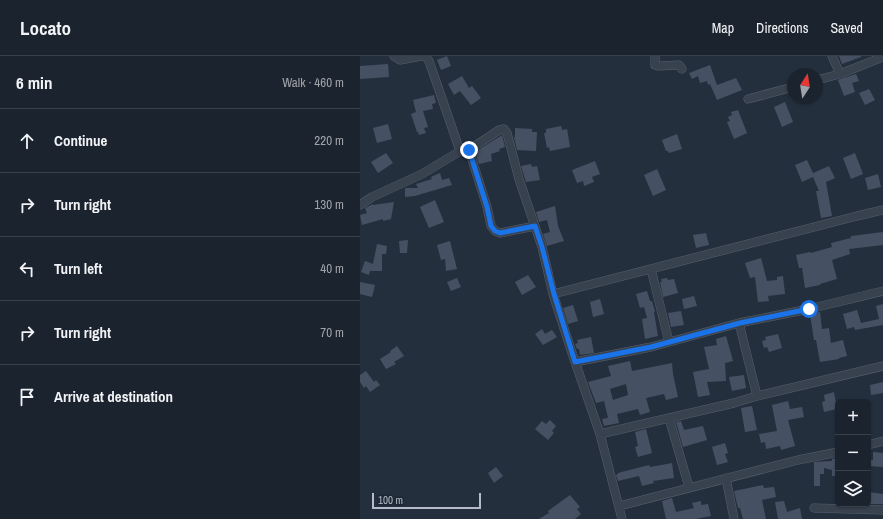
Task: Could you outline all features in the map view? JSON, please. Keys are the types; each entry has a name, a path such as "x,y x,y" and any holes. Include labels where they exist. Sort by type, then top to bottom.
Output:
{"street":[{"path":"394,56 400,60 422,56 428,59 457,146 466,150 487,207 491,226 495,231 500,233 535,226"},
{"path":"655,56 655,65 679,65 682,69"},
{"path":"832,56 840,74"},
{"path":"823,78 840,74 883,57"},
{"path":"748,99 787,89"},
{"path":"360,205 372,197 422,174 499,130 504,129 506,131 519,179 542,247 554,294 575,362 600,434 622,519"},
{"path":"554,294 883,210"},
{"path":"651,269 669,342"},
{"path":"575,362 669,342 740,323 809,309 883,291"},
{"path":"740,323 757,396"},
{"path":"600,434 883,366"},
{"path":"669,418 689,487"},
{"path":"871,444 883,441"},
{"path":"618,506 798,460 835,453"},
{"path":"726,478 734,519"},
{"path":"814,508 883,510"}],"building":[{"path":"447,56 451,66 441,70 437,60"},
{"path":"839,56 861,56 861,57 842,64"},
{"path":"388,64 389,77 360,79 360,66"},
{"path":"710,65 717,85 736,78 742,90 717,100 710,84 708,85 707,81 700,83 698,76 692,79 689,73"},
{"path":"856,74 859,81 852,83 855,92 844,96 838,80"},
{"path":"462,76 469,88 472,86 481,98 471,105 460,91 454,95 448,84"},
{"path":"869,89 875,100 865,105 859,93"},
{"path":"434,95 436,103 432,104 433,109 423,111 428,127 424,128 426,133 419,135 411,114 416,112 413,100"},
{"path":"785,102 793,122 782,127 774,107"},
{"path":"738,110 747,133 734,139 727,122 730,121 728,117 732,115 731,112"},
{"path":"388,124 392,139 377,143 373,128"},
{"path":"561,126 562,130 567,129 570,147 550,151 549,147 547,148 544,133 546,133 546,129"},
{"path":"515,128 532,129 532,132 537,132 536,151 517,150 514,137"},
{"path":"677,134 682,149 669,153 666,151 662,140"},
{"path":"502,135 505,147 499,149 500,151 491,154 492,161 479,164 475,152"},
{"path":"386,153 393,163 378,173 371,162"},
{"path":"855,153 863,174 851,179 843,158"},
{"path":"807,160 813,173 829,166 835,178 826,182 832,216 821,218 816,191 819,191 813,177 802,182 795,165"},
{"path":"595,161 600,174 592,177 594,182 584,186 583,181 577,183 572,170"},
{"path":"531,164 532,167 537,166 540,180 526,182 521,166"},
{"path":"657,169 666,190 653,196 644,175"},
{"path":"440,173 442,180 449,178 452,185 415,196 405,197 405,188 418,188 416,184 432,179 431,177"},
{"path":"878,174 881,187 868,190 865,178"},
{"path":"435,200 444,222 429,228 420,207"},
{"path":"394,202 391,219 383,221 383,219 362,225 360,215 367,213 365,208 373,204"},
{"path":"555,206 558,226 564,241 547,246 543,234 550,232 547,220 539,222 536,212"},
{"path":"883,232 883,245 849,249 850,254 832,260 837,279 805,288 802,268 799,268 796,255 811,253 832,247 831,243 851,238 851,236"},
{"path":"706,233 709,245 696,248 693,235"},
{"path":"408,240 407,253 400,253 399,241"},
{"path":"450,241 457,269 446,271 445,259 441,260 437,245"},
{"path":"377,244 387,246 386,254 382,254 382,271 370,271 369,275 361,272 365,261 373,264"},
{"path":"761,258 767,281 777,280 777,277 783,276 785,294 768,296 769,301 758,302 755,277 750,278 745,263"},
{"path":"528,275 536,287 522,295 515,282"},
{"path":"457,278 461,287 451,291 447,282"},
{"path":"667,278 668,280 674,279 678,293 663,297 660,282 662,282 661,279"},
{"path":"360,282 375,285 372,297 360,294"},
{"path":"647,291 655,311 658,336 645,339 642,319 647,318 644,307 640,308 636,294"},
{"path":"694,296 697,306 684,309 682,299"},
{"path":"600,299 604,314 593,317 590,302"},
{"path":"883,304 883,325 855,330 854,327 847,329 843,314 857,310 861,323 879,319 876,306"},
{"path":"573,305 578,321 568,324 563,308"},
{"path":"681,311 684,325 671,327 668,313"},
{"path":"820,312 822,329 829,328 831,343 843,340 847,356 820,362 816,340 814,340 810,314"},
{"path":"542,329 545,334 552,330 557,337 543,345 535,334"},
{"path":"778,334 782,348 769,352 767,347 764,348 762,341 766,340 765,337"},
{"path":"726,336 733,361 725,363 726,381 707,382 710,395 698,397 693,372 709,369 704,347 717,345 716,339"},
{"path":"591,337 594,353 580,355 579,349 577,349 575,344 578,343 577,340"},
{"path":"397,346 404,356 394,362 396,364 386,369 380,359"},
{"path":"630,361 632,371 672,363 678,397 666,400 664,394 646,398 650,412 640,415 638,409 617,414 619,423 604,426 602,419 608,418 604,401 596,403 588,382 611,376 608,366","holes":["626,384 628,395 613,400 610,389"]},
{"path":"366,371 374,382 376,380 380,385 370,392 366,386 364,388 360,382 360,375"},
{"path":"744,375 746,388 732,391 729,377"},
{"path":"883,382 883,393 871,395 870,385"},
{"path":"834,392 835,409 824,412 822,402 825,401 824,395"},
{"path":"788,401 790,409 802,407 804,417 788,420 795,446 781,450 780,446 766,449 765,442 761,443 759,434 777,431 772,405"},
{"path":"752,406 757,430 745,432 741,408"},
{"path":"550,420 556,426 552,431 554,433 548,440 535,429 542,421 546,424"},
{"path":"681,421 684,430 703,426 707,440 683,447 676,422"},
{"path":"646,429 652,453 638,457 635,447 638,446 635,432"},
{"path":"725,443 728,453 725,454 728,462 717,465 712,447"},
{"path":"873,452 883,453 883,467 871,466 871,460 873,460"},
{"path":"835,458 835,476 832,476 832,470 824,468 824,474 820,474 820,486 814,486 814,462 832,461 832,459"},
{"path":"672,463 674,478 653,481 654,483 642,486 639,476 618,481 616,475 618,473 649,465 650,467"},
{"path":"496,467 503,476 494,483 488,473"},
{"path":"763,485 764,488 774,487 776,497 762,500 766,519 743,519 740,508 738,508 734,491"},
{"path":"871,492 883,494 883,504 871,504"},
{"path":"570,495 580,507 577,509 581,514 575,519 539,519 549,513 548,511"},
{"path":"672,498 676,512 694,508 692,503 701,501 701,505 708,504 711,516 695,519 666,519 662,501"},
{"path":"784,501 787,512 800,508 802,519 778,519 775,502"}],"route":[{"path":"469,150 487,207 491,226 495,231 500,233 535,226 575,362 651,347 740,323 809,309"}]}
